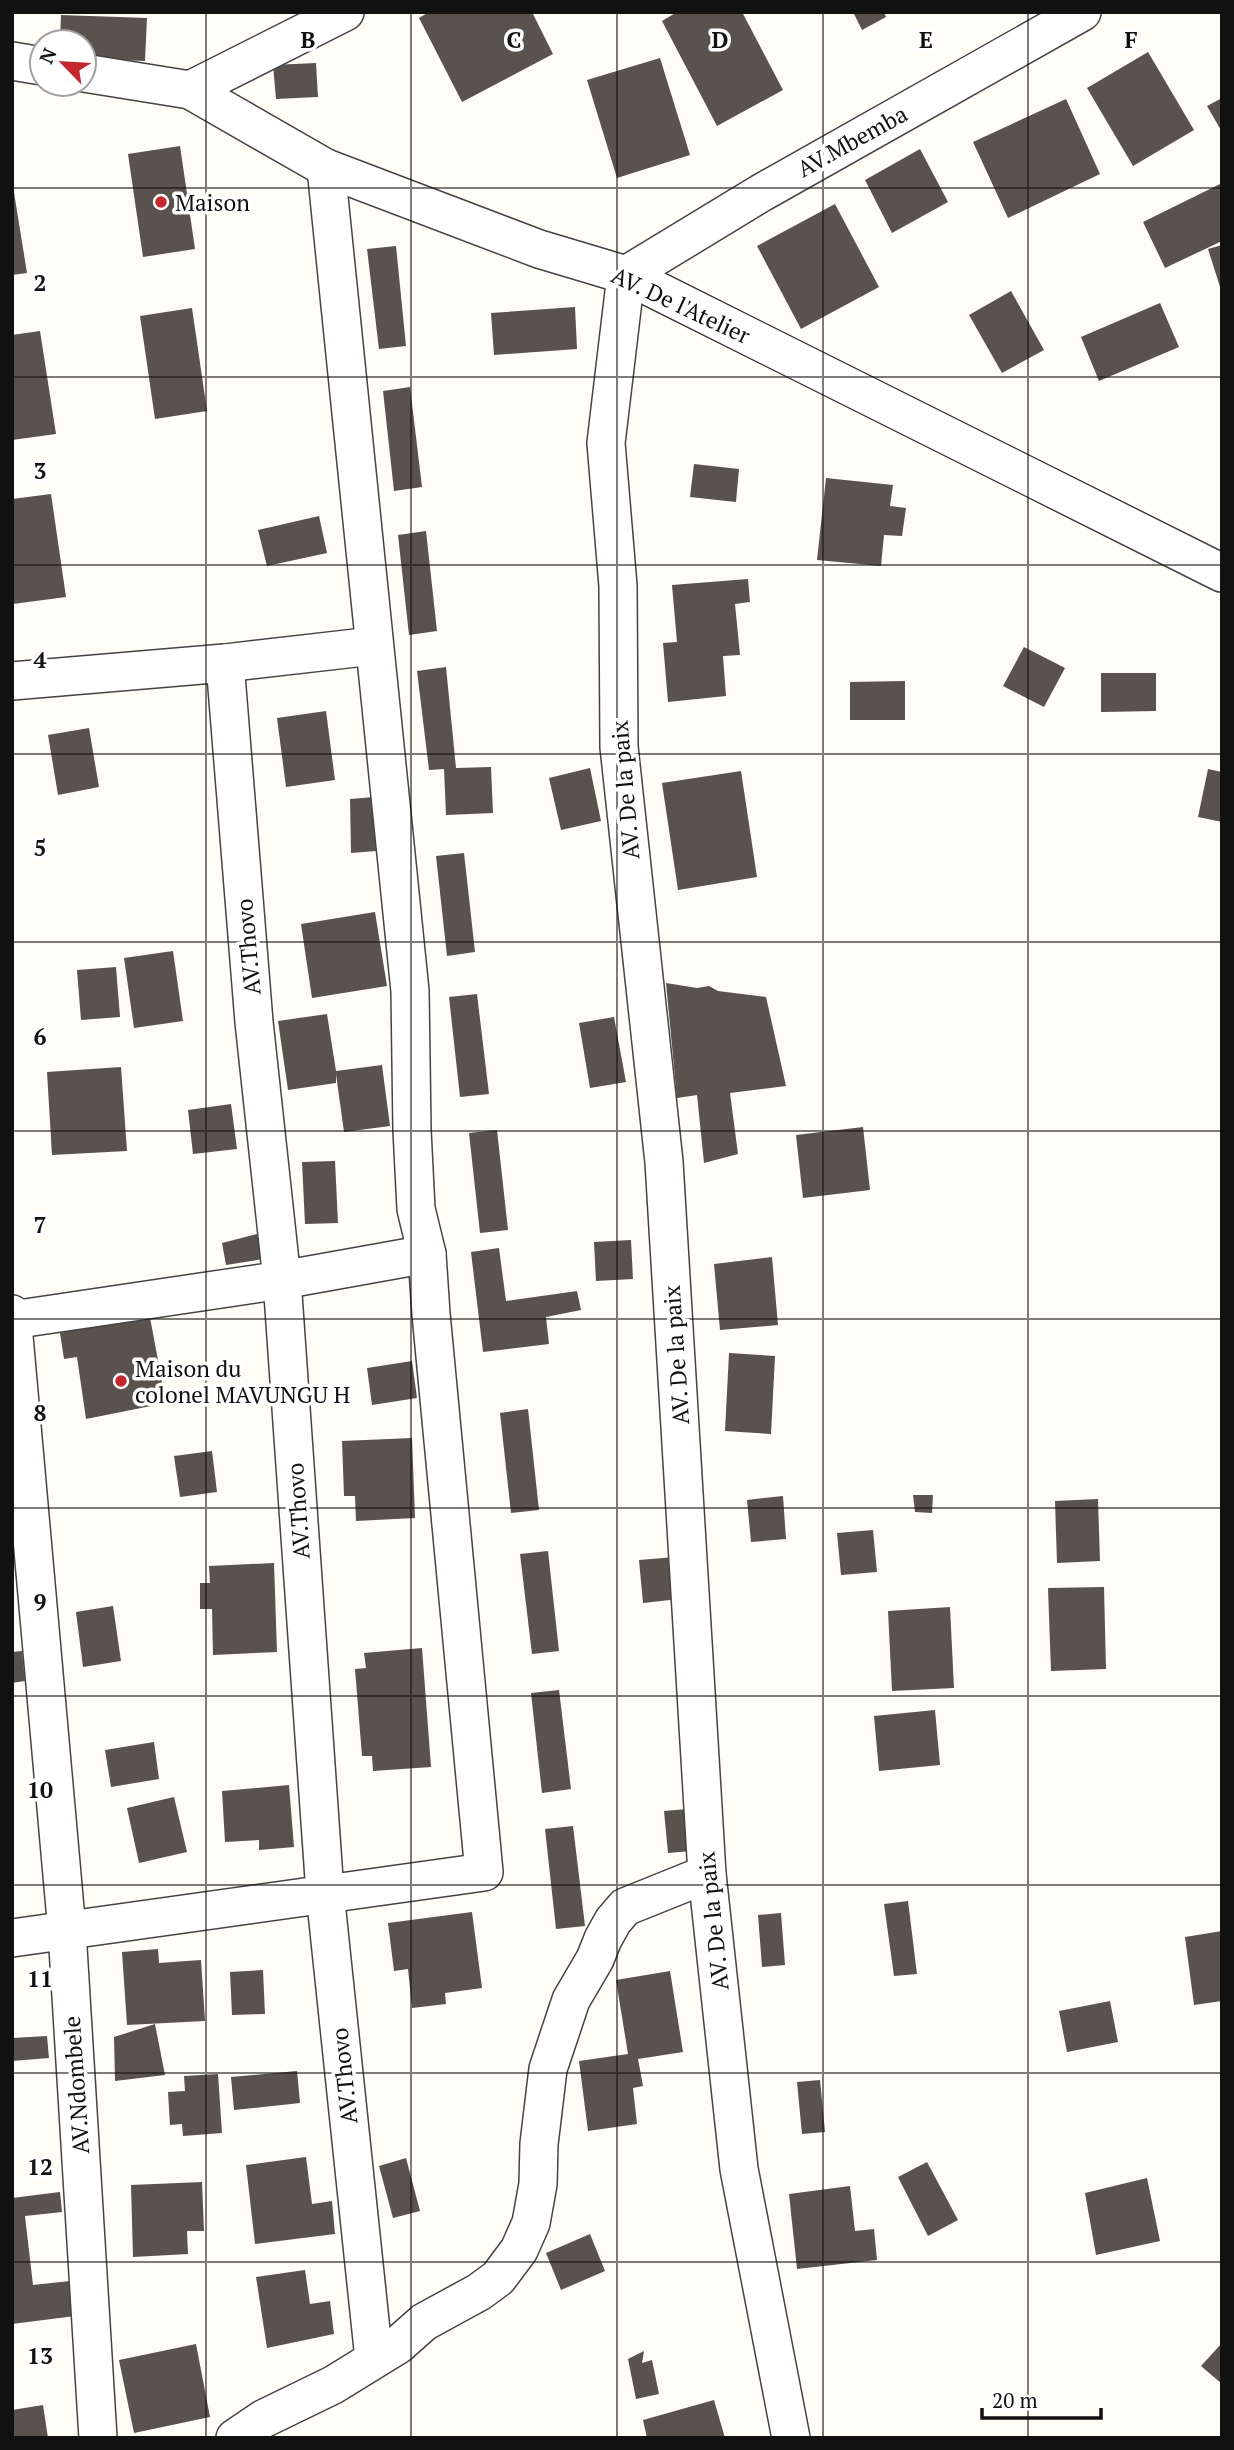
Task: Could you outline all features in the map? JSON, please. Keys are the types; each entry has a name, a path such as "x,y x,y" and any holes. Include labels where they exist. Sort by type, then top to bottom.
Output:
{"street":[{"path":"190,90 345,12"},
{"name":"AV.Mbemba","path":"626,275 761,192 1082,12"},
{"name":"AV. De l'Atelier","path":"98,75 190,90 326,168 539,249 626,275 1222,573"},
{"path":"12,1938 484,1872 427,1254 416,1209 410,991 326,168"},
{"name":"AV. De la paix","path":"626,275 606,443 618,586 618,747 664,1162 707,1874 739,2169 793,2436"},
{"path":"12,681 225,663 373,646"},
{"name":"AV.Thovo","path":"225,663 254,1022 282,1280 325,1893 374,2359"},
{"path":"13,1320 282,1280 427,1254"},
{"name":"AV.Ndombele","path":"12,1314 67,1931 98,2438"},
{"path":"235,2438 263,2419 333,2385 398,2345 424,2322 479,2292 498,2278 519,2250 531,2223 538,2184 539,2144 548,2069 571,2000 596,1959 608,1930 625,1907 707,1874"}],"building":[{"path":"429,12 532,12 553,54 462,102 419,18"},
{"path":"677,12 742,12 783,90 717,126 662,21"},
{"path":"853,12 884,12 886,17 862,30"},
{"path":"61,15 147,18 145,61 98,59 98,28 61,28"},
{"path":"1148,52 1194,130 1133,166 1087,88"},
{"path":"660,58 690,155 617,178 587,80"},
{"path":"316,63 318,97 276,99 273,65"},
{"path":"1222,98 1222,132 1207,106"},
{"path":"1066,99 1100,174 1008,218 973,142"},
{"name":"Maison","path":"180,146 195,249 143,257 128,154"},
{"path":"920,149 948,202 892,233 865,180"},
{"path":"12,180 27,273 12,275"},
{"path":"1222,183 1222,241 1165,268 1143,222"},
{"path":"835,204 879,287 801,329 757,246"},
{"path":"1222,245 1222,289 1221,290 1208,249"},
{"path":"396,246 406,346 379,349 367,249"},
{"path":"1011,291 1044,350 1002,373 969,315"},
{"path":"1160,303 1179,347 1099,381 1081,337"},
{"path":"575,307 577,349 494,355 491,313"},
{"path":"192,308 207,411 155,419 140,316"},
{"path":"40,331 56,434 12,440 12,335"},
{"path":"410,387 422,487 394,491 383,391"},
{"path":"694,464 739,469 736,502 690,497"},
{"path":"826,478 893,485 890,506 906,508 902,536 884,535 881,566 817,560"},
{"path":"51,494 66,597 13,604 12,499"},
{"path":"319,516 327,553 267,566 258,530"},
{"path":"426,531 437,631 409,635 398,535"},
{"path":"748,579 750,602 735,604 740,655 723,656 726,696 668,702 663,643 677,642 672,585"},
{"path":"1024,647 1065,668 1044,707 1003,686"},
{"path":"446,667 456,768 491,767 493,813 446,815 444,769 429,770 417,671"},
{"path":"1101,673 1156,673 1156,711 1101,712"},
{"path":"905,681 905,720 850,720 850,682"},
{"path":"326,711 335,780 286,787 277,718"},
{"path":"89,728 99,787 58,795 48,735"},
{"path":"590,768 601,821 561,830 549,778"},
{"path":"1208,769 1222,772 1222,822 1198,817"},
{"path":"741,771 757,877 678,890 662,783"},
{"path":"374,797 376,851 351,853 350,799"},
{"path":"464,853 475,952 447,956 436,856"},
{"path":"375,912 387,986 312,998 301,924"},
{"path":"173,951 183,1021 134,1028 124,958"},
{"path":"116,967 120,1017 81,1020 77,970"},
{"path":"666,983 697,988 709,986 718,991 766,997 786,1086 730,1093 738,1154 704,1163 697,1095 677,1098"},
{"path":"477,994 489,1094 460,1097 449,997"},
{"path":"327,1014 336,1071 382,1065 390,1126 344,1132 336,1074 336,1083 288,1090 278,1021"},
{"path":"614,1017 626,1082 590,1088 579,1023"},
{"path":"121,1067 127,1151 52,1155 47,1072"},
{"path":"231,1104 237,1149 193,1154 188,1110"},
{"path":"863,1127 870,1190 803,1198 796,1135"},
{"path":"497,1130 508,1230 480,1233 469,1133"},
{"path":"335,1161 338,1223 305,1224 302,1162"},
{"path":"257,1234 263,1259 226,1265 222,1243"},
{"path":"631,1240 633,1279 596,1281 594,1242"},
{"path":"499,1248 506,1301 577,1291 581,1310 546,1317 549,1344 483,1352 471,1252"},
{"path":"772,1257 778,1325 720,1330 714,1264"},
{"name":"Maison du colonel MAVUNGU H","path":"149,1312 166,1403 86,1419 77,1357 64,1359 60,1333"},
{"path":"729,1353 775,1356 771,1434 725,1431"},
{"path":"412,1361 417,1398 372,1405 367,1368"},
{"path":"528,1409 539,1510 511,1513 500,1413"},
{"path":"412,1438 415,1518 356,1521 355,1496 344,1496 342,1441"},
{"path":"212,1451 217,1492 180,1497 174,1456"},
{"path":"913,1495 933,1495 932,1513 915,1512"},
{"path":"783,1496 786,1539 751,1542 747,1500"},
{"path":"1098,1499 1100,1561 1057,1563 1055,1501"},
{"path":"873,1530 877,1572 841,1575 837,1533"},
{"path":"548,1551 559,1651 532,1654 520,1554"},
{"path":"675,1557 679,1599 643,1603 639,1560"},
{"path":"274,1563 277,1652 213,1655 212,1609 200,1609 200,1583 210,1583 209,1566"},
{"path":"1104,1587 1106,1669 1051,1671 1048,1588"},
{"path":"113,1606 121,1661 83,1667 76,1612"},
{"path":"950,1607 954,1688 892,1691 888,1611"},
{"path":"422,1648 431,1767 373,1771 372,1756 362,1756 355,1669 366,1668 364,1653"},
{"path":"22,1651 25,1681 12,1683 12,1652"},
{"path":"559,1690 571,1789 542,1793 531,1693"},
{"path":"935,1710 940,1765 879,1771 874,1716"},
{"path":"154,1742 159,1779 111,1787 105,1750"},
{"path":"289,1785 294,1847 259,1850 259,1840 225,1842 222,1791"},
{"path":"174,1797 187,1852 139,1863 127,1808"},
{"path":"699,1808 703,1850 668,1853 664,1811"},
{"path":"573,1826 585,1926 556,1929 545,1829"},
{"path":"908,1901 917,1974 894,1976 884,1904"},
{"path":"472,1912 482,1988 445,1993 446,2004 412,2008 408,1969 394,1971 388,1923"},
{"path":"781,1913 785,1965 762,1967 758,1915"},
{"path":"1222,1931 1222,2001 1194,2005 1185,1937"},
{"path":"158,1949 159,1963 201,1960 205,2021 127,2025 122,1952"},
{"path":"263,1970 265,2014 232,2015 230,1972"},
{"path":"670,1971 683,2052 638,2059 643,2086 633,2088 637,2124 588,2131 579,2061 628,2054 616,1980"},
{"path":"1110,2001 1118,2042 1067,2052 1059,2011"},
{"path":"155,2024 165,2075 115,2081 114,2037"},
{"path":"47,2036 49,2058 12,2061 12,2038"},
{"path":"297,2071 300,2103 234,2110 231,2077"},
{"path":"218,2074 222,2133 183,2136 182,2124 170,2125 168,2092 185,2091 184,2076"},
{"path":"820,2080 825,2132 802,2134 797,2082"},
{"path":"306,2157 312,2204 332,2201 335,2234 255,2244 246,2165"},
{"path":"406,2158 420,2211 393,2218 379,2166"},
{"path":"927,2162 958,2220 928,2236 898,2177"},
{"path":"1147,2178 1160,2241 1096,2255 1085,2193"},
{"path":"202,2182 204,2231 187,2231 188,2254 133,2257 131,2185"},
{"path":"850,2186 855,2231 874,2229 877,2260 797,2269 789,2194"},
{"path":"60,2192 62,2212 25,2216 33,2285 79,2280 83,2315 12,2324 12,2198"},
{"path":"590,2234 605,2271 561,2290 546,2253"},
{"path":"305,2270 310,2304 330,2301 334,2334 267,2348 256,2277"},
{"path":"1222,2343 1222,2384 1201,2366"},
{"path":"196,2344 210,2417 134,2433 119,2360"},
{"path":"644,2351 642,2363 652,2360 659,2394 636,2399 628,2359"},
{"path":"714,2400 725,2438 647,2438 643,2420"},
{"path":"43,2405 48,2438 12,2438 12,2410"}],"place":[{"name":"Maison","path":"161,202"},
{"name":"Maison du colonel MAVUNGU H","path":"121,1381"}]}
